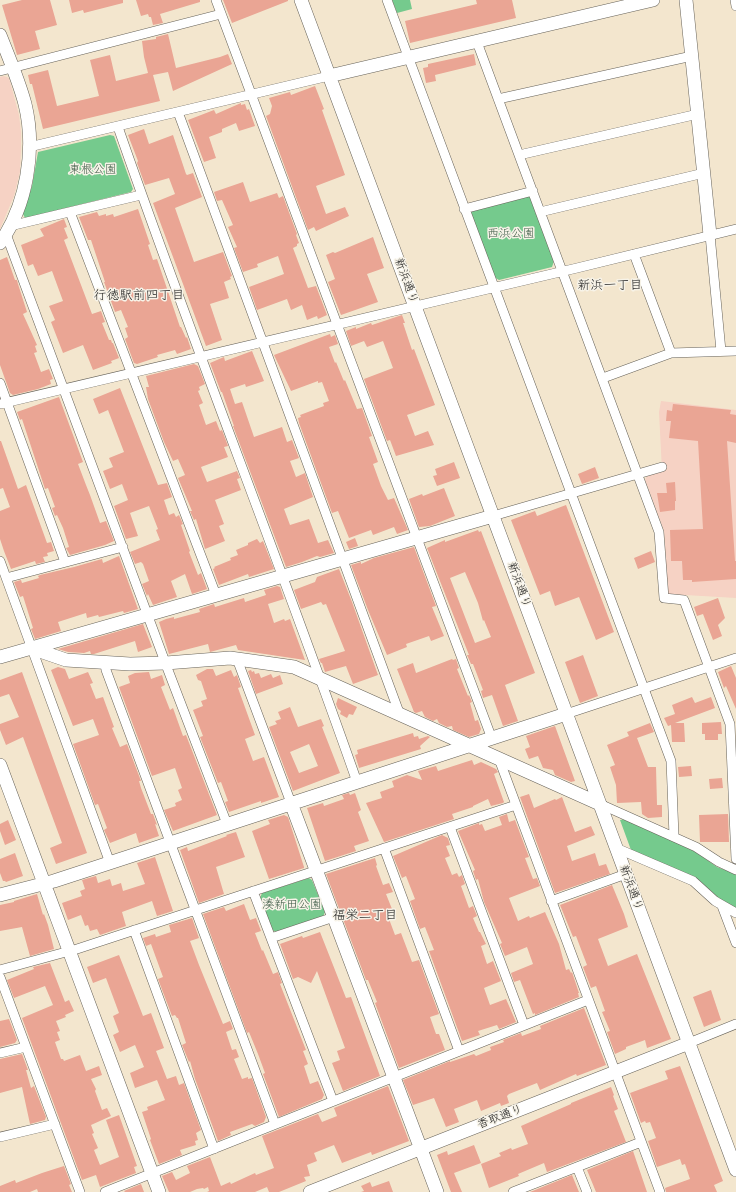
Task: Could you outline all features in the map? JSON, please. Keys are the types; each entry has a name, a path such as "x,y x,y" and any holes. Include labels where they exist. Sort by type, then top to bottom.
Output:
{"street":[{"path":"216,0 492,739"},
{"name":"新浜通り","path":"300,0 690,1043 736,1170"},
{"path":"387,0 671,761 674,836"},
{"path":"29,147 653,0"},
{"path":"686,0 721,352"},
{"path":"735,0 736,6"},
{"path":"6,70 221,14"},
{"path":"0,35 6,70 25,106 29,129 29,147 24,189 5,234 228,824"},
{"path":"477,42 659,532 664,598 684,600 730,724 736,859"},
{"path":"498,99 692,56"},
{"path":"178,112 400,715"},
{"path":"519,155 698,114"},
{"path":"118,126 141,195 283,576 357,782"},
{"path":"540,212 704,173"},
{"path":"464,209 533,191"},
{"path":"5,234 70,212 141,195"},
{"path":"70,212 216,595"},
{"path":"4,403 736,229"},
{"path":"634,254 671,353"},
{"path":"603,378 671,353 736,351"},
{"path":"0,383 4,403 65,562"},
{"path":"0,656 148,615 662,467"},
{"path":"6,578 123,547"},
{"path":"0,561 110,862"},
{"path":"31,648 66,660 106,663 166,663 230,658 294,667 637,821 674,836 736,870"},
{"path":"0,895 44,884 492,739 736,658"},
{"path":"237,659 437,1192"},
{"path":"106,663 106,670 169,843 275,1124"},
{"path":"499,759 660,1192"},
{"path":"0,765 159,1192"},
{"path":"0,970 69,952 516,805"},
{"path":"450,826 524,1025"},
{"path":"384,848 459,1051"},
{"path":"616,848 693,881 714,901 736,913"},
{"path":"552,901 626,874"},
{"path":"253,892 333,1101"},
{"path":"722,906 736,943"},
{"path":"271,938 334,917"},
{"path":"134,930 214,1149"},
{"path":"0,977 80,1192"},
{"path":"105,1192 588,1000"},
{"path":"690,1043 736,1024"},
{"name":"香取通り","path":"310,1192 690,1043"},
{"path":"0,1053 26,1047"},
{"path":"0,1137 55,1124"},
{"path":"512,1192 641,1142"},
{"path":"577,1167 587,1192"}],"shaded area":[{"path":"4,76 9,78 19,115 21,150 20,172 14,196 0,229 0,77"},
{"path":"661,401 736,410 736,598 668,594 664,531 645,480 647,476 662,471 659,412"}],"green space":[{"path":"392,0 410,0 412,9 397,13"},
{"name":"東根公園","path":"110,135 114,136 133,189 131,192 25,218 23,214 32,186 38,152"},
{"name":"西浜公園","path":"527,196 531,198 554,261 552,267 499,280 494,277 470,214 472,210"},
{"path":"624,819 689,847 717,867 736,874 736,908 721,900 695,877 631,850 620,820"},
{"name":"湊新田公園","path":"309,878 312,880 325,912 323,917 276,932 272,930 260,898 262,893"}],"building":[{"path":"22,0 50,0 57,25 35,31 40,49 17,55 2,5"},
{"path":"69,0 123,0 123,3 84,13 83,10 72,13"},
{"path":"136,0 200,0 200,2 160,14 163,23 153,25 151,17 149,17 148,14 141,16"},
{"path":"223,0 288,0 288,1 232,23"},
{"path":"476,0 512,0 516,18 410,43 405,21 477,4"},
{"path":"168,34 176,68 228,54 232,64 173,91 168,72 153,75 160,101 43,129 32,84 30,84 28,75 48,70 57,106 99,96 90,60 110,55 116,81 148,73 142,41 156,39 156,37"},
{"path":"474,54 476,65 435,75 436,81 426,83 423,68 428,67 428,64"},
{"path":"315,86 345,175 316,186 326,214 345,207 349,216 316,231 314,227 308,230 266,116 270,114 272,106 269,98 290,92 291,95"},
{"path":"241,103 241,105 245,104 247,110 249,109 255,126 239,131 236,123 222,129 222,132 209,137 216,158 204,162 188,120 214,110 216,114"},
{"path":"144,129 149,144 173,135 186,174 193,173 202,197 175,208 194,262 223,252 232,276 230,277 231,279 224,282 229,298 210,304 222,340 206,346 153,203 175,194 169,178 145,185 128,135"},
{"path":"243,182 250,202 277,193 279,198 283,196 299,243 293,248 308,288 316,286 327,315 318,319 317,316 307,320 302,305 291,310 287,299 257,310 249,287 284,274 278,256 257,264 258,267 243,272 234,248 237,247 228,227 233,225 222,200 217,201 214,192"},
{"path":"138,209 150,244 148,245 153,260 157,259 180,327 186,338 187,337 191,349 177,354 175,350 157,355 158,357 137,364 134,363 125,339 128,337 125,328 128,327 121,310 115,312 91,240 88,240 79,217 97,212 99,216 113,214 114,217"},
{"path":"64,219 67,227 64,228 68,238 64,240 92,314 101,311 105,322 102,323 119,358 111,361 112,363 93,370 83,345 63,353 51,322 55,320 49,306 63,301 52,271 38,276 33,264 28,266 21,245 44,236 40,229"},
{"path":"373,237 384,268 367,274 378,302 341,315 328,282 335,279 326,255 333,252 335,253"},
{"path":"7,257 15,280 17,280 27,312 23,314 37,345 35,346 37,352 34,353 41,372 49,369 53,379 50,380 51,384 13,395 10,393 0,365 0,260"},
{"path":"402,315 405,323 403,323 412,350 414,349 435,405 407,415 415,436 428,431 434,445 396,456 390,440 387,441 364,379 393,368 383,341 367,347 364,341 351,346 346,331 371,323 372,325"},
{"path":"330,334 331,337 335,335 338,344 329,347 335,363 336,362 344,381 345,380 357,409 362,408 372,436 369,437 378,462 373,464 381,486 388,500 394,498 408,530 397,534 394,527 373,535 371,530 349,538 338,511 332,513 298,418 301,417 300,415 324,406 323,403 329,401 322,382 318,383 318,381 291,391 274,355"},
{"path":"252,351 264,381 246,387 245,384 230,389 235,404 242,402 254,437 282,427 287,442 292,440 299,458 290,461 296,477 305,473 313,497 284,509 290,525 309,519 318,543 328,540 334,553 320,557 317,556 286,567 210,363 224,357 225,361"},
{"path":"194,364 198,366 205,384 199,387 200,390 198,391 203,403 199,405 206,425 216,421 220,431 222,430 228,446 224,447 228,457 201,467 207,482 237,471 240,478 237,479 241,490 215,500 224,524 219,526 225,541 205,549 196,519 194,520 190,511 192,511 178,478 185,475 178,459 173,461 164,442 148,399 146,387 149,387 146,376"},
{"path":"120,388 158,485 167,483 172,497 164,500 169,515 174,513 176,517 179,515 183,524 181,525 190,551 189,552 198,575 201,573 207,589 192,594 185,574 171,581 177,597 153,605 142,584 149,581 143,564 141,562 135,564 130,552 160,540 156,530 158,529 149,506 130,513 138,536 126,539 114,506 128,500 122,484 110,489 103,471 113,467 109,458 124,452 108,410 99,414 93,399"},
{"path":"59,397 83,462 78,464 100,523 106,521 114,541 70,555 66,548 69,547 63,528 57,515 55,516 52,508 55,507 48,488 45,489 22,419 20,420 17,412"},
{"path":"673,404 731,410 730,414 736,415 736,443 727,441 736,579 692,582 692,580 683,580 682,561 671,561 670,530 703,529 698,441 669,438 671,421 666,421 667,410 672,411"},
{"path":"0,441 18,489 26,485 47,543 51,542 54,551 47,553 48,556 43,557 45,562 36,564 35,561 11,569 4,551 0,539 0,511 10,507 3,488 0,489"},
{"path":"454,462 460,478 437,486 433,476 437,475 435,469"},
{"path":"595,467 599,478 582,484 578,474"},
{"path":"675,482 675,510 660,512 657,493 667,493 666,483"},
{"path":"444,488 455,516 430,526 419,527 409,499 422,494 423,496"},
{"path":"566,505 614,632 596,640 579,597 555,606 550,591 540,595 511,520 535,511 537,516"},
{"path":"478,530 479,532 481,531 535,673 505,685 518,721 503,726 492,695 483,698 481,691 483,690 473,664 471,664 467,655 469,655 427,548 445,540 445,542","holes":["465,572 478,603 483,621 484,620 491,637 475,643 450,578"]},
{"path":"355,538 358,546 349,549 346,542"},
{"path":"257,539 260,543 263,541 274,569 249,577 248,574 219,585 213,569 215,568 214,567 231,560 230,558 238,555 236,550"},
{"path":"414,547 436,606 432,607 444,636 431,641 429,636 406,644 407,647 387,655 351,565 361,562 361,564 374,558"},
{"path":"651,551 655,562 638,569 634,558"},
{"path":"119,556 138,609 124,613 123,611 99,617 98,615 87,618 86,613 58,622 61,631 35,639 23,596 20,597 14,582 21,580 22,583 39,578 38,576 40,575 102,559 103,563"},
{"path":"339,569 378,675 353,684 346,666 325,672 319,659 345,651 326,604 323,605 321,602 301,609 294,590 315,582 317,577"},
{"path":"277,586 280,587 284,599 268,604 274,623 284,619 285,621 290,619 305,660 238,650 236,645 210,652 208,644 169,654 159,622 174,617 174,619 200,612 199,609 214,604 215,607 244,598 245,602 266,595 264,590"},
{"path":"718,598 725,618 718,625 722,636 713,640 703,614 697,616 694,607"},
{"path":"143,624 152,647 138,652 135,641 94,654 91,654 90,651 84,653 68,652 58,649"},
{"path":"583,655 598,696 580,703 565,662"},
{"path":"452,659 456,659 459,668 457,669 472,702 470,703 475,721 478,720 481,729 479,734 469,737 453,730 452,726 447,727 439,723 437,719 433,721 425,717 422,711 416,713 414,712 397,669 413,663 416,673"},
{"path":"731,666 736,678 736,709 726,686 724,688 718,672"},
{"path":"58,667 65,669 69,679 88,672 93,683 90,684 96,699 103,697 114,727 112,728 120,747 127,744 141,781 139,781 141,788 157,825 155,824 159,836 139,843 136,833 110,843 104,830 107,828 98,804 95,805 73,744 99,735 93,719 73,726 51,670"},
{"path":"207,669 213,669 216,676 231,670 234,677 237,675 241,687 238,688 255,735 245,739 253,761 264,757 279,797 261,803 261,801 229,812 225,802 228,801 221,782 218,783 200,737 203,736 193,710 203,706 201,701 207,699 201,681 198,680 196,675"},
{"path":"251,670 252,672 254,671 255,674 259,673 261,678 271,674 273,678 280,675 283,684 256,694 248,671"},
{"path":"22,672 87,853 56,864 50,848 62,843 23,737 6,745 0,730 0,724 19,717 9,694 0,697 0,680"},
{"path":"149,672 151,679 162,675 165,685 161,687 170,710 173,708 183,736 186,735 217,815 173,831 164,810 176,806 175,803 182,800 178,790 182,788 175,768 152,776 119,687 130,683 128,676 135,673"},
{"path":"692,697 695,703 711,697 715,708 675,723 684,723 685,742 672,742 671,725 668,726 664,718 675,714 672,705"},
{"path":"338,698 357,707 353,715 349,714 347,718 340,714 341,711 338,709 336,704"},
{"path":"290,707 298,727 321,719 324,726 322,727 340,773 293,791 269,727 277,724 275,721 281,719 278,712","holes":["309,744 318,766 299,773 290,752"]},
{"path":"721,722 722,734 718,734 718,740 705,740 705,734 702,734 702,723"},
{"path":"650,723 654,732 637,738 648,767 656,767 657,805 662,805 662,817 648,818 642,814 641,802 617,803 616,785 610,767 615,765 607,745 629,736 627,732"},
{"path":"555,726 575,781 571,782 555,775 553,770 543,768 538,756 529,759 525,749 530,747 526,736"},
{"path":"413,733 414,737 418,736 419,739 428,736 430,737 420,746 421,749 359,768 355,755 358,754 357,750"},
{"path":"472,760 474,765 481,762 496,769 498,772 494,774 504,802 503,803 491,806 488,799 473,807 452,814 454,819 384,842 366,803 382,798 380,792 394,787 392,781 407,775 422,780 418,771 436,766 438,771"},
{"path":"691,766 692,776 679,777 678,767"},
{"path":"722,778 723,788 710,789 709,779"},
{"path":"349,793 350,795 355,793 361,810 358,812 369,841 354,846 356,851 325,861 307,808 323,803 324,806 344,799 342,795"},
{"path":"529,794 534,808 562,797 575,832 591,826 595,835 567,846 572,861 595,853 599,866 606,864 610,874 555,893 520,797"},
{"path":"507,814 509,822 515,820 529,857 525,858 533,879 537,878 540,886 509,898 518,921 529,916 530,918 545,912 559,944 566,970 569,969 571,973 572,972 579,993 579,997 535,1015 535,1013 533,1014 520,980 514,982 511,973 533,964 527,947 505,956 500,944 502,943 484,902 478,879 476,880 473,871 475,870 458,831 479,823 479,825 482,824 485,831 502,825 499,817"},
{"path":"728,814 729,842 700,842 699,815"},
{"path":"284,815 288,817 304,868 269,879 252,831 270,824 268,820"},
{"path":"8,820 16,840 5,845 0,831 0,824"},
{"path":"236,832 245,857 216,867 224,894 199,903 180,850 187,847 188,851"},
{"path":"442,835 448,838 450,845 446,846 450,856 445,858 452,875 457,873 459,877 462,875 465,884 461,886 469,908 473,906 477,916 473,918 486,944 481,946 487,964 493,961 501,981 484,988 490,1005 506,999 516,1022 499,1029 497,1025 478,1031 480,1035 462,1041 429,951 434,950 425,927 420,929 410,901 415,899 406,876 402,878 393,856"},
{"path":"15,853 23,876 6,882 3,881 0,873 0,859"},
{"path":"155,857 173,911 157,916 152,901 122,912 126,926 100,935 97,929 90,931 88,925 85,926 81,915 68,920 62,903 82,896 80,891 85,889 82,880 96,876 98,883 110,879 112,886 121,883 123,891 145,884 137,863"},
{"path":"375,858 376,866 383,885 389,883 393,892 386,894 392,909 386,911 395,935 401,933 412,962 419,960 439,1014 430,1017 436,1034 439,1034 445,1050 399,1068 375,1003 377,1002 368,980 366,980 326,874"},
{"path":"612,885 628,927 598,939 608,966 637,954 671,1039 647,1048 645,1040 626,1047 626,1049 615,1054 607,1032 610,1031 602,1012 605,1011 596,986 591,988 583,967 587,965 576,936 573,937 560,905"},
{"path":"37,894 43,915 44,914 48,925 54,949 30,956 22,927 0,931 0,905"},
{"path":"244,904 250,920 256,918 261,931 255,933 273,974 278,972 282,983 280,984 306,1050 303,1051 308,1064 304,1066 310,1084 318,1081 324,1095 322,1099 279,1117 263,1074 265,1073 258,1054 249,1032 247,1033 203,914 224,907 226,911"},
{"path":"192,918 199,938 190,941 223,1024 230,1021 233,1029 226,1032 232,1050 236,1049 239,1057 234,1059 242,1079 248,1077 248,1079 252,1078 266,1117 264,1122 255,1126 252,1124 230,1132 231,1135 218,1141 195,1079 190,1061 189,1062 182,1045 186,1043 178,1018 175,1015 172,1016 158,979 163,977 151,944 146,946 143,938 155,934 156,937 171,932 169,925"},
{"path":"320,932 346,998 351,997 380,1076 343,1091 332,1063 340,1060 337,1051 345,1048 317,971 311,983 298,977 293,979 280,944 302,936 303,938"},
{"path":"119,955 143,1016 151,1013 164,1048 156,1051 167,1079 176,1076 179,1085 184,1083 201,1130 196,1133 198,1140 195,1141 196,1145 180,1150 182,1155 159,1164 142,1112 148,1110 147,1107 165,1100 157,1080 135,1088 130,1073 144,1067 135,1045 120,1052 113,1035 119,1032 113,1016 119,1013 106,978 93,983 87,967"},
{"path":"50,963 65,1002 69,1000 74,1011 65,1015 66,1017 56,1021 60,1031 57,1032 60,1040 55,1042 61,1059 64,1061 80,1055 86,1071 99,1066 102,1075 91,1079 96,1089 95,1091 102,1110 107,1108 111,1116 91,1125 94,1133 92,1134 98,1148 94,1150 100,1165 119,1157 106,1120 119,1115 137,1166 134,1167 136,1173 100,1187 96,1175 82,1180 22,1018 53,1005 45,986 14,998 7,980 34,969 33,967"},
{"path":"711,990 721,1020 704,1027 693,997"},
{"path":"584,1008 606,1065 577,1076 576,1074 540,1090 537,1083 509,1094 507,1096 509,1103 501,1106 500,1103 481,1111 477,1100 454,1109 459,1122 446,1127 434,1098 413,1105 403,1080 450,1061 474,1054 476,1056 491,1050 490,1047 504,1042 503,1040 521,1033 522,1036 541,1029 540,1026"},
{"path":"9,1019 17,1040 15,1043 0,1047 0,1021"},
{"path":"22,1054 28,1070 26,1070 31,1088 34,1086 46,1117 45,1120 30,1124 22,1087 0,1093 0,1059"},
{"path":"680,1066 723,1181 714,1185 717,1192 666,1192 665,1188 690,1179 685,1164 682,1165 680,1159 657,1167 648,1141 656,1138 650,1122 646,1123 645,1121 641,1123 630,1093 668,1079 665,1071"},
{"path":"388,1086 409,1141 372,1155 371,1152 342,1163 334,1145 314,1153 317,1161 307,1165 310,1176 304,1177 306,1181 279,1192 269,1192 267,1187 255,1192 207,1192 209,1191 208,1187 190,1192 169,1192 162,1176 172,1172 176,1180 190,1173 187,1166 210,1157 221,1186 230,1182 231,1184 255,1173 256,1175 274,1168 262,1136 318,1114 322,1122 337,1116 334,1108"},
{"path":"611,1087 618,1109 614,1111 626,1142 547,1172 544,1163 518,1174 519,1176 489,1188 481,1164 501,1156 499,1153 511,1148 512,1150 528,1144 521,1126 571,1103"},
{"path":"474,1145 481,1163 454,1173 462,1192 451,1192 437,1155 447,1151 448,1155"},
{"path":"633,1151 647,1192 596,1192 587,1170"},
{"path":"64,1166 71,1184 69,1185 72,1192 38,1192 37,1189 30,1192 0,1192 0,1186 15,1180 16,1183"},
{"path":"572,1175 579,1192 530,1192 535,1190"},
{"path":"389,1181 393,1192 361,1192 364,1191 361,1186 370,1182 372,1187"},
{"path":"141,1184 144,1192 124,1191"}],"district":[{"name":"新浜一丁目","path":"610,286"},
{"name":"行徳駅前四丁目","path":"139,296"},
{"name":"福栄二丁目","path":"365,916"}]}
